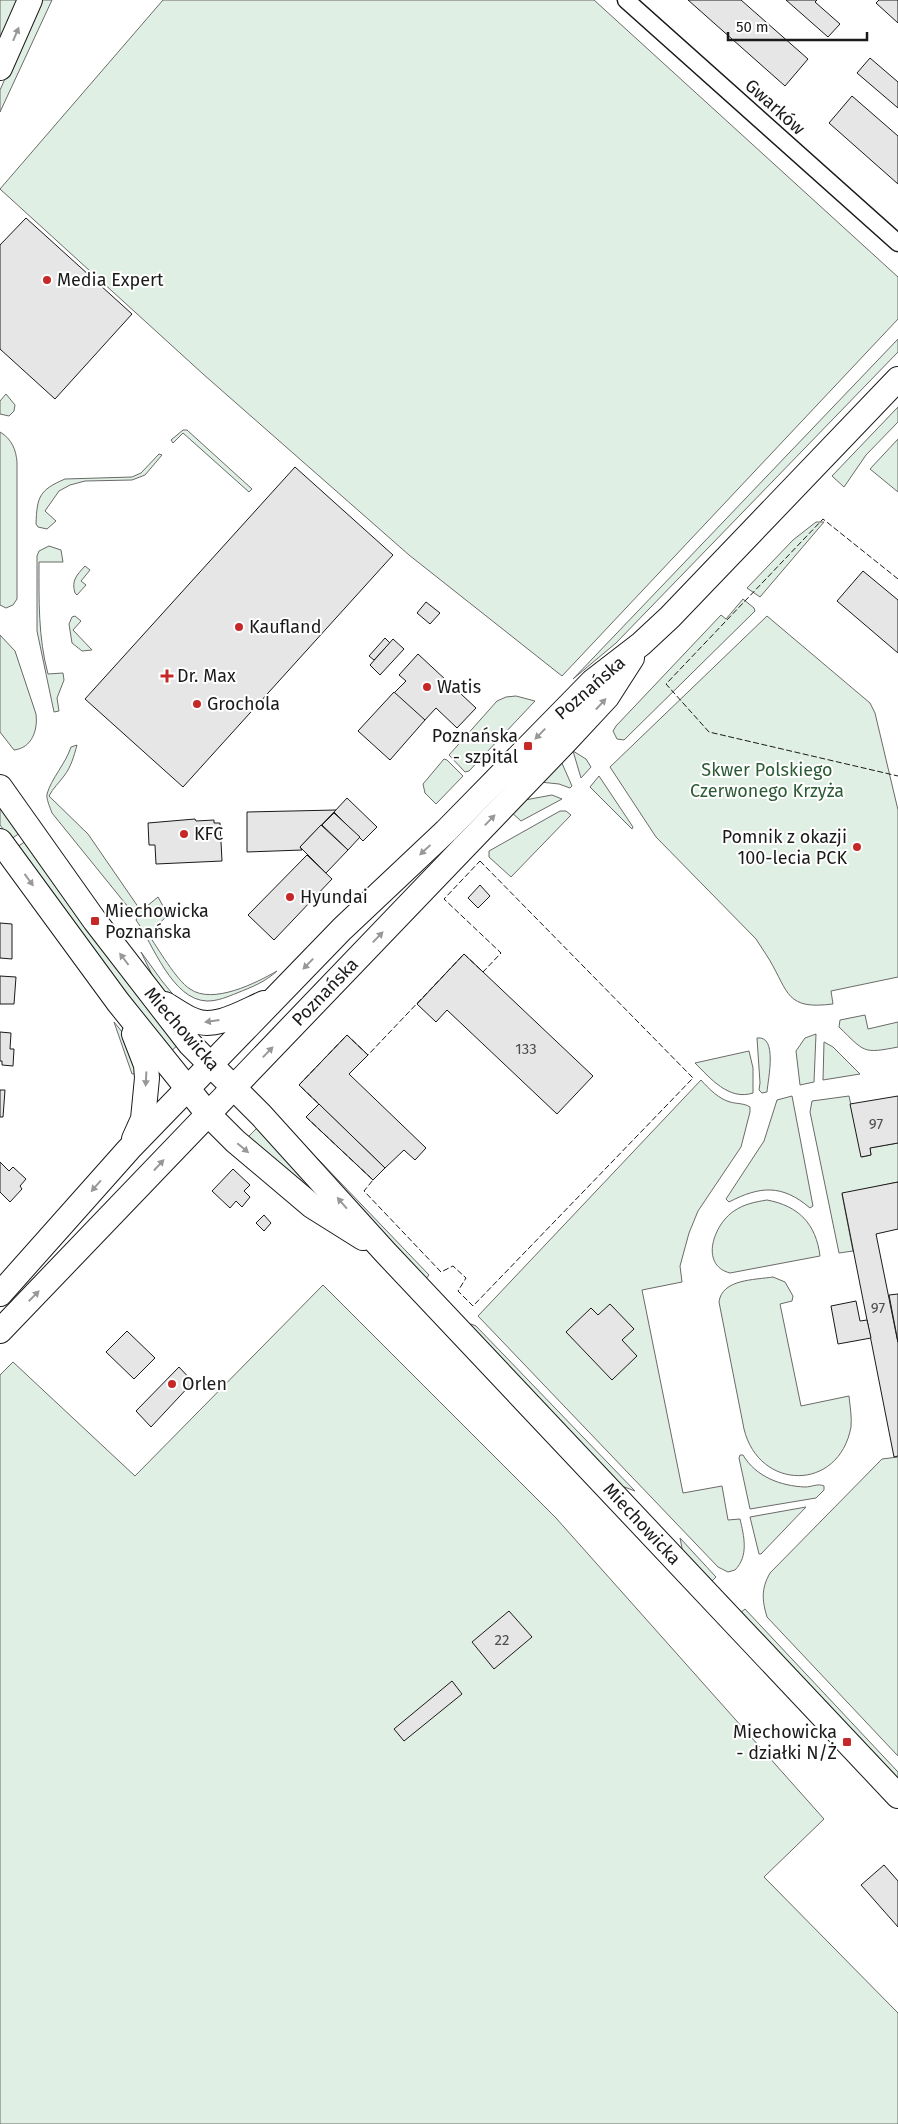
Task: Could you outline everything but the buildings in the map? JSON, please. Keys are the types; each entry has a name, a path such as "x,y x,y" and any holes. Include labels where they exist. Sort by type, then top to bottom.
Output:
{"street":[{"path":"0,68 30,0"},
{"name":"Gwarków","path":"626,0 898,244"},
{"name":"Poznańska","path":"0,1294 128,1149 378,892 446,831 593,681 642,644 898,379"},
{"name":"Poznańska","path":"0,1331 607,697 642,644"},
{"name":"Miechowicka","path":"0,787 31,832 190,1044 234,1087 386,1252 898,1796"},
{"name":"Miechowicka","path":"0,841 118,1002 208,1114 235,1141 312,1206 386,1252"},
{"path":"153,997 194,1021 207,1023 231,1018 274,999"},
{"path":"118,1002 133,1032 146,1065 143,1119 128,1149"}],"green space":[{"path":"0,0 18,0 0,40"},
{"path":"40,0 52,0 0,112 0,90"},
{"path":"163,0 594,0 898,277 898,319 562,676 409,555 203,374 0,189"},
{"path":"898,339 898,352 616,643 573,679"},
{"path":"6,394 15,405 14,411 9,416 0,414 0,401"},
{"path":"898,407 898,422 866,455 844,487 832,476"},
{"path":"183,430 187,430 252,489 249,492 183,433 173,443 171,440"},
{"path":"0,432 13,445 17,462 17,599 13,605 6,608 0,605"},
{"path":"898,439 898,492 870,469"},
{"path":"159,454 162,455 145,475 132,480 85,481 70,485 59,491 45,511 56,521 47,529 38,527 36,524 37,507 41,496 56,483 65,479 132,477 141,473"},
{"path":"816,522 824,522 760,597 747,588 793,540"},
{"path":"49,546 61,550 63,562 39,562 42,646 48,674 63,673 64,680 57,698 59,711 54,712 37,631 37,556 39,551"},
{"path":"85,566 90,570 81,581 86,585 77,595 75,593 74,581"},
{"path":"743,599 755,611 624,740 617,739 613,731 616,726 721,615 726,619"},
{"path":"75,616 81,621 73,630 92,650 82,651 72,643 69,624 72,617"},
{"name":"Skwer Polskiego Czerwonego Krzyża","path":"767,616 870,703 875,713 898,810 898,977 831,991 833,1004 806,1004 797,1001 791,996 756,939 656,837 610,767"},
{"path":"0,635 15,651 36,714 35,732 29,742 20,749 14,750 0,732"},
{"path":"516,696 535,701 469,771 465,772 449,755 497,701 506,697"},
{"path":"77,745 69,769 49,796 88,834 141,911 158,897 168,915 148,934 179,979 190,989 210,995 222,994 246,986 277,971 253,986 219,1000 211,1001 195,998 174,981 157,956 136,920 137,918 52,813 47,798 49,788 71,747"},
{"path":"573,751 586,759 591,767 581,778"},
{"path":"444,759 463,776 436,804 425,793 423,784"},
{"path":"561,761 572,786 570,788 559,784 540,782"},
{"path":"599,776 633,827 632,829 590,787"},
{"path":"552,795 562,799 521,821 510,811 525,800"},
{"path":"0,805 20,833 11,839 0,825"},
{"path":"560,811 566,811 571,815 511,877 489,857 489,851"},
{"path":"26,841 178,1045 170,1052 17,847"},
{"path":"141,952 162,981 176,998 161,993"},
{"path":"865,1015 868,1029 898,1022 898,1047 877,1050 865,1049 854,1042 839,1027 840,1020"},
{"path":"114,1022 127,1038 138,1073 132,1074"},
{"path":"816,1034 814,1082 800,1085 796,1051 805,1038"},
{"path":"757,1038 764,1039 768,1043 770,1050 767,1092 762,1093 759,1090"},
{"path":"824,1042 833,1047 860,1074 823,1080"},
{"path":"749,1051 753,1068 753,1093 744,1095 736,1094 721,1087 695,1063"},
{"path":"701,1080 722,1099 750,1107 741,1147 698,1211 689,1233 680,1266 682,1282 642,1290 683,1493 722,1486 728,1520 740,1519 744,1539 744,1552 735,1570 728,1572 718,1567 478,1316"},
{"path":"792,1096 813,1206 810,1208 790,1195 771,1190 751,1193 729,1202 726,1199 764,1141 777,1100"},
{"path":"849,1096 862,1157 871,1155 870,1148 898,1143 898,1182 842,1194 853,1251 839,1253 810,1112 812,1101"},
{"path":"271,1110 429,1275 425,1280"},
{"path":"257,1128 326,1203 245,1140"},
{"path":"767,1200 788,1207 804,1218 815,1235 820,1256 730,1273 720,1269 712,1253 716,1234 721,1225 734,1211 750,1204"},
{"path":"773,1277 785,1282 793,1296 792,1301 780,1304 801,1406 849,1396 851,1427 844,1448 831,1463 816,1473 799,1476 781,1473 765,1464 752,1449 744,1429 719,1302 721,1294 732,1285 748,1280"},
{"path":"323,1285 556,1518 824,1819 764,1877 898,2013 898,2124 0,2124 0,1375 13,1362 135,1476"},
{"path":"471,1324 476,1326 635,1491 619,1485 465,1326"},
{"path":"740,1455 743,1455 748,1463 762,1475 770,1479 787,1485 805,1487 822,1485 824,1490 816,1498 750,1509 739,1458"},
{"path":"898,1457 898,1756 767,1617 763,1595 770,1573 882,1459"},
{"path":"806,1507 761,1554 759,1554 750,1517"},
{"path":"680,1538 716,1577 711,1582 683,1553"},
{"path":"745,1609 898,1772 898,1783 739,1614"}],"fence":[{"path":"898,579 823,519 666,684 709,732 898,776"},
{"path":"480,861 693,1078 473,1306 458,1291 466,1278 453,1266 441,1272 364,1191 373,1180 306,1117 319,1104 299,1085 347,1035 368,1055 464,954 483,972 501,953 444,899 480,861"}],"place":[{"name":"Media Expert","path":"47,280"},
{"name":"Kaufland","path":"239,627"},
{"name":"Dr. Max","path":"167,676"},
{"name":"Watis","path":"427,687"},
{"name":"Grochola","path":"197,704"},
{"name":"Poznańska - szpital","path":"528,746"},
{"name":"KFC","path":"184,834"},
{"name":"Pomnik z okazji 100-lecia PCK","path":"857,847"},
{"name":"Hyundai","path":"290,897"},
{"name":"Miechowicka Poznańska","path":"95,921"},
{"name":"Orlen","path":"172,1384"},
{"name":"Miechowicka - działki N/Ż","path":"847,1742"}]}
